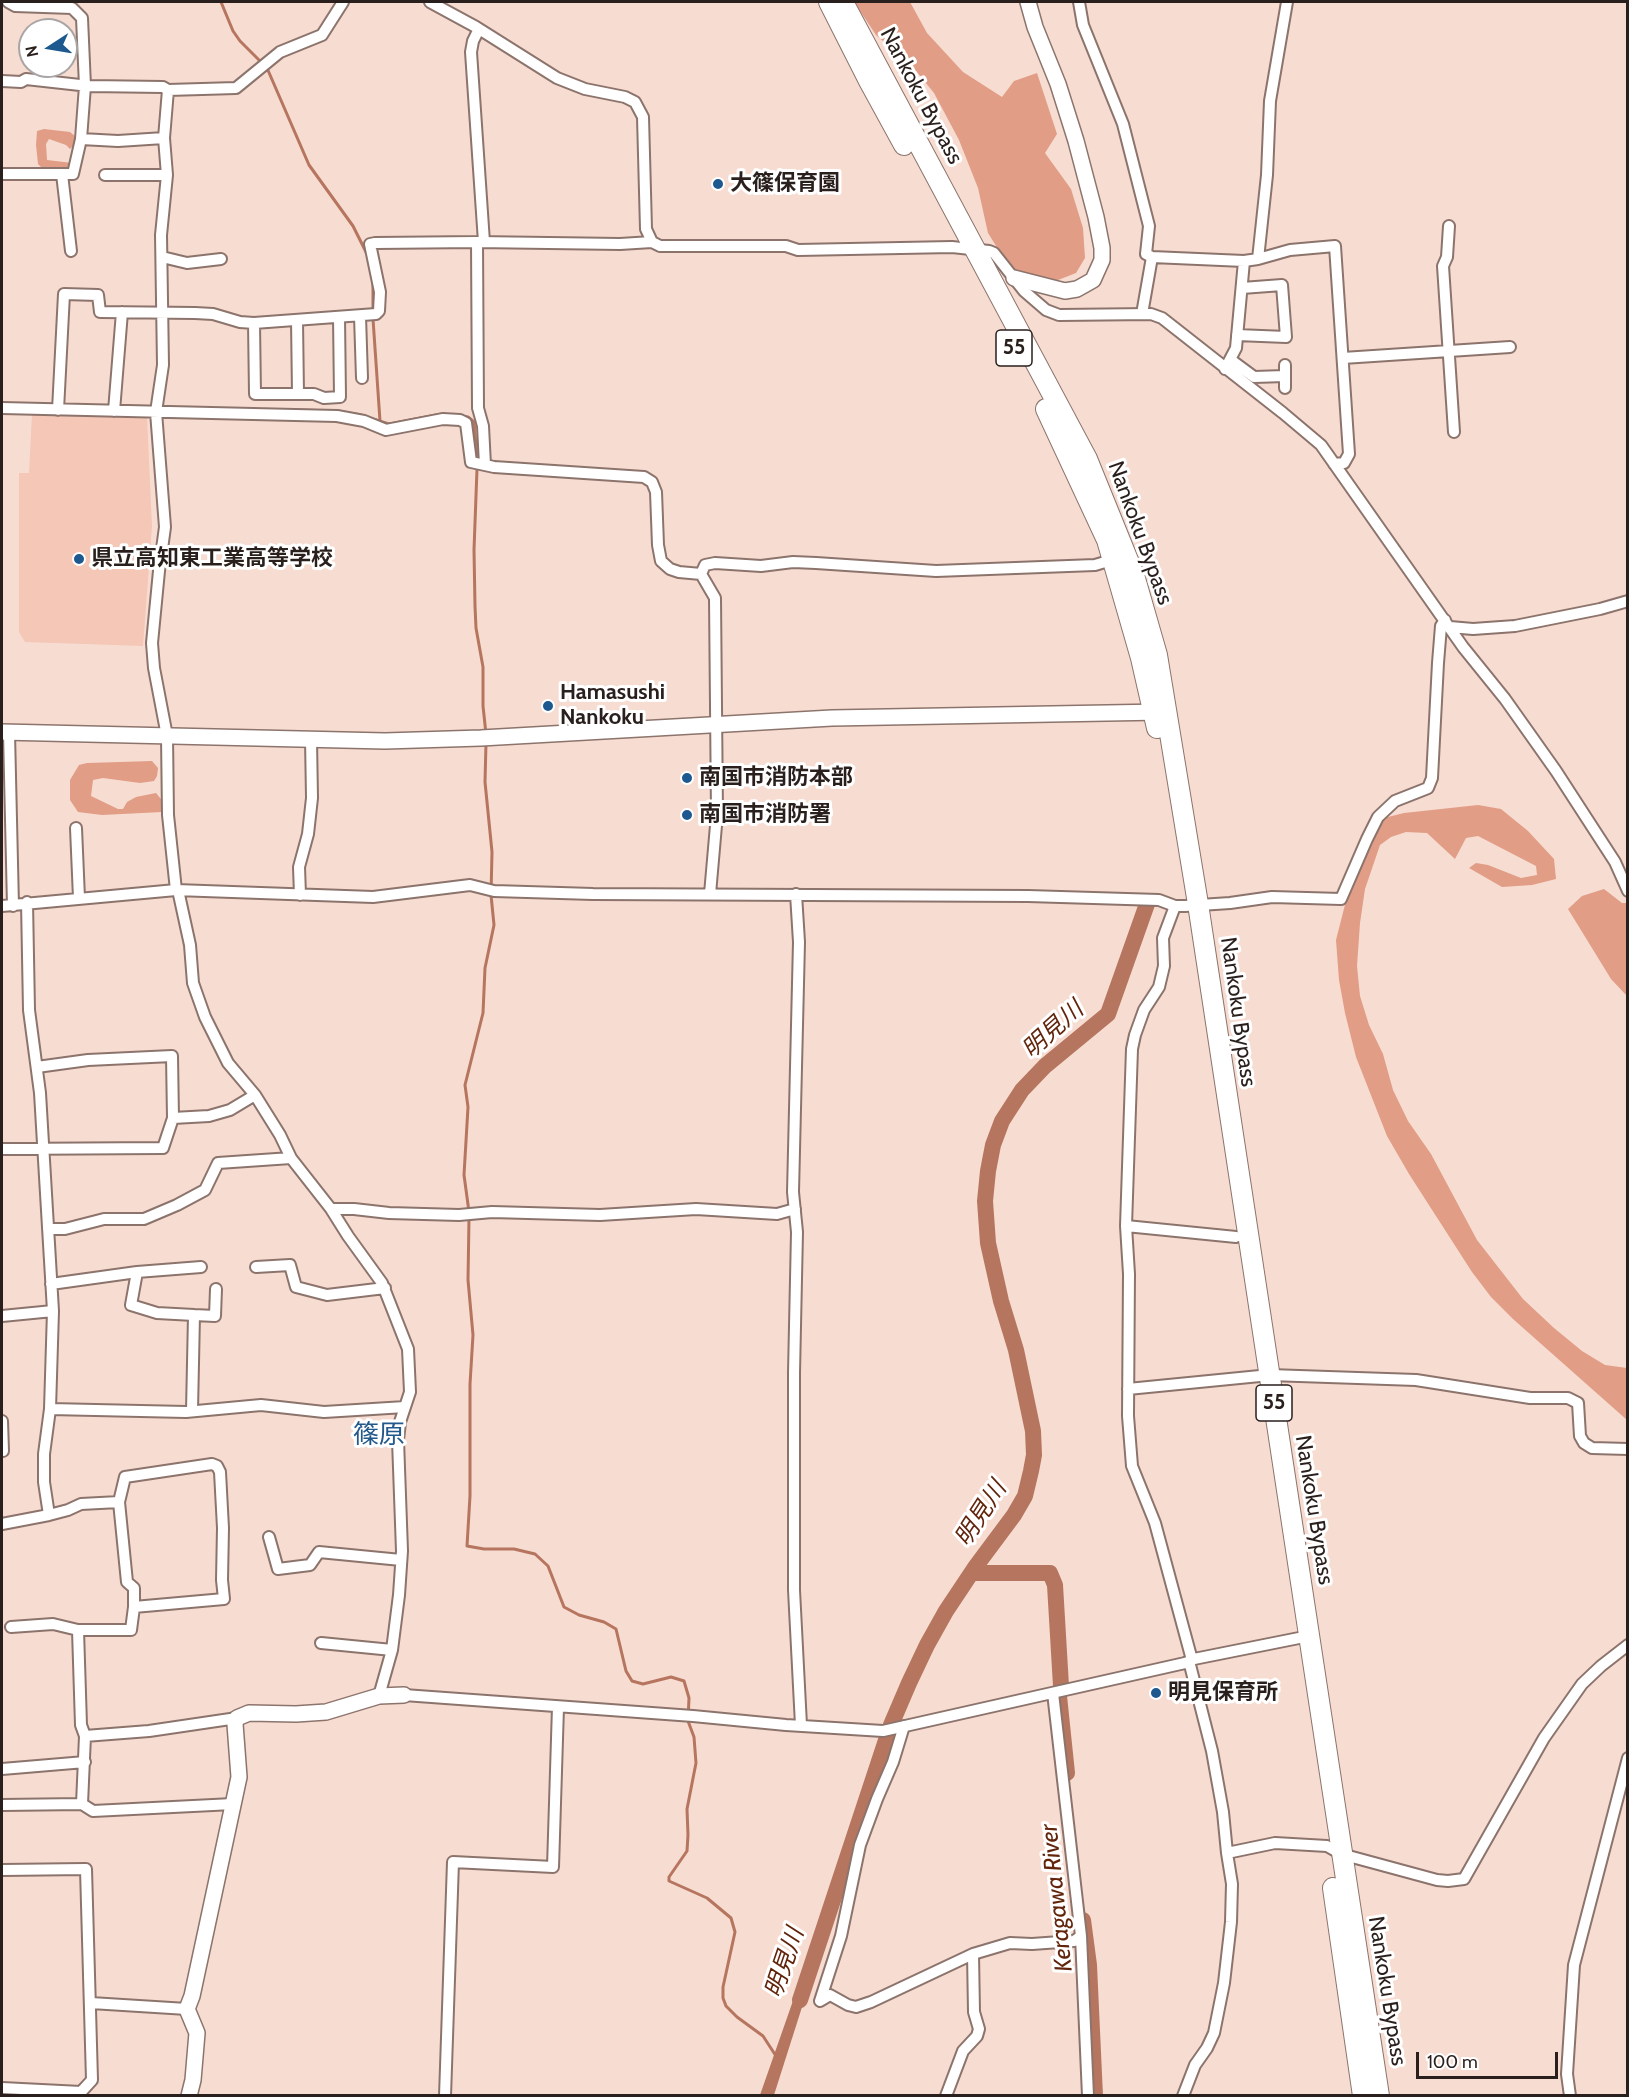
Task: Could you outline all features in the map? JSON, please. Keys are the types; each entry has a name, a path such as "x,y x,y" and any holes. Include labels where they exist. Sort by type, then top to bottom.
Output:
{"highway":[{"name":"Nankoku Bypass","path":"829,2 869,81 968,249"},
{"name":"Nankoku Bypass","path":"843,2 1120,558 1157,655 1161,712 1186,906 1236,1237 1264,1375"},
{"name":"Nankoku Bypass","path":"1186,906 1264,1375 1334,1850 1364,2096"},
{"name":"Nankoku Bypass","path":"1334,1850 1379,2096"}],"street":[{"path":"2,174 74,174 81,139 85,86 82,18 72,8 15,6 8,2"},
{"path":"2,81 21,82 26,79 85,86 163,87 168,90 236,88 284,50 322,35 343,2"},
{"path":"430,2 479,29 557,78 585,89 625,97 638,106 643,117 646,229 652,242"},
{"path":"1014,278 1065,291 1077,289 1093,279 1102,261 1096,217 1076,141 1028,2"},
{"path":"1079,2 1083,25 1123,124 1149,226 1146,254 1152,257 1244,261 1300,249 1335,246 1349,454 1344,463 1334,464"},
{"path":"1258,259 1267,175 1270,101 1287,2"},
{"path":"479,29 471,52 481,242 478,408 483,426 485,465"},
{"path":"168,90 164,138 167,175 161,235 163,365 156,412 165,527 152,643 154,668 167,736 168,815 177,890 190,945 193,983 205,1017 228,1063 255,1095 280,1135 291,1158 332,1209 385,1288 408,1348 410,1392 399,1440 401,1560 392,1650 379,1696"},
{"path":"81,139 118,141 164,138"},
{"path":"62,174 71,251"},
{"path":"105,175 167,175"},
{"path":"1449,226 1447,257 1443,266 1454,432"},
{"path":"57,410 64,294 98,295 100,312 213,314 240,322 254,323 376,314 379,310 380,292 370,244 652,242 660,246 786,246 798,250 989,250 1032,299 1046,310 1059,315 1151,314 1162,318 1228,365 1321,445 1447,624 1505,699 1556,771 1615,862 1628,891"},
{"path":"162,257 187,263 221,259"},
{"path":"1142,314 1152,257"},
{"path":"1228,365 1236,348 1244,261"},
{"path":"1237,335 1282,339 1286,337 1282,285 1242,288"},
{"path":"114,411 122,312"},
{"path":"360,316 362,378"},
{"path":"254,323 255,393 340,397 339,317"},
{"path":"297,320 298,394"},
{"path":"1343,358 1510,347"},
{"path":"1228,365 1254,377 1285,371 1286,388"},
{"path":"2,408 337,416 364,421 386,430 443,418 460,420 466,423 471,462 556,472 644,477 652,482 657,492 658,545 662,561 670,569 679,572 701,574"},
{"path":"710,894 717,814 715,598 701,574 702,567 715,563 761,566 816,562 936,571 1095,566 1120,558"},
{"path":"2,906 177,890 373,897 470,885 491,890 1028,896 1159,900 1186,906 1272,897 1341,899 1378,817 1395,801 1428,788 1432,778 1441,626 1447,624 1473,629 1515,626 1628,601"},
{"path":"13,906 5,732 385,741 486,738 832,717 1161,712"},
{"path":"300,895 299,867 308,834 312,798 311,739"},
{"path":"76,828 79,898"},
{"path":"796,894 799,942 793,1192 797,1232 794,1373 794,1590 801,1725"},
{"path":"27,902 29,1010 37,1067 53,1311 50,1409 44,1454 44,1482 49,1515"},
{"path":"1183,2096 1195,2065 1208,2048 1214,2033 1224,1983 1231,1922 1232,1884 1223,1812 1212,1751 1155,1522 1132,1466 1128,1389 1129,1274 1126,1226 1132,1049 1144,1010 1159,987 1164,966 1163,938 1186,906"},
{"path":"2,1149 163,1148 173,1118 172,1056 88,1060 37,1067"},
{"path":"173,1118 209,1116 230,1110 255,1095"},
{"path":"48,1229 65,1229 104,1219 144,1219 205,1190 218,1163 291,1158"},
{"path":"332,1209 469,1215 492,1212 600,1215 696,1209 777,1214 795,1209"},
{"path":"1126,1226 1236,1237"},
{"path":"256,1267 290,1265 296,1287 327,1295 385,1288"},
{"path":"51,1284 137,1272 201,1267"},
{"path":"137,1272 131,1305 157,1313 215,1316 216,1288"},
{"path":"2,1316 53,1311"},
{"path":"192,1411 194,1315"},
{"path":"1128,1389 1264,1375 1416,1380 1530,1398 1568,1398 1578,1403 1580,1436 1584,1443 1592,1448 1628,1449"},
{"path":"50,1409 192,1411 261,1405 324,1412 405,1407"},
{"path":"2,1421 2,1451"},
{"path":"11,1627 53,1624 78,1629 131,1630 134,1588 127,1582 119,1502 125,1477 212,1464 217,1466 220,1472 223,1528 224,1599 134,1607"},
{"path":"2,1524 49,1515 81,1504 119,1502"},
{"path":"269,1537 278,1569 310,1565 319,1552 401,1560"},
{"path":"78,1629 81,1725 85,1736 82,1804"},
{"path":"85,1736 149,1731 237,1718 249,1713 326,1712 379,1696 404,1695 883,1731 1190,1660 1302,1637"},
{"path":"321,1643 392,1650"},
{"path":"1227,1853 1275,1843 1334,1850 1437,1880 1464,1879 1544,1738 1582,1684 1600,1666 1628,1645"},
{"path":"1053,1693 1081,1936 1088,2096"},
{"path":"445,2096 453,1862 553,1868 558,1707"},
{"path":"189,2096 193,2080 197,2033 187,2009 192,1996 239,1777 235,1724 237,1718"},
{"path":"900,1727 896,1754 860,1845 841,1936 820,2001 830,1995 856,2007 973,1954 1010,1942 1032,1944 1074,1941 1081,1936"},
{"path":"1570,2096 1567,2074 1574,1965 1628,1758"},
{"path":"2,1769 85,1762"},
{"path":"2,1805 82,1804 93,1811 233,1804"},
{"path":"2,1870 86,1869 92,2080 81,2092 2,2088"},
{"path":"946,2096 963,2051 977,2036 980,2029 974,2012 973,1954"},
{"path":"91,2003 187,2009"}],"shaded area":[{"path":"854,2 910,2 927,33 963,72 1002,97 1014,81 1037,73 1057,134 1045,153 1071,189 1083,228 1085,258 1076,273 1053,282 1028,277 1008,265 988,233 978,188 959,140 934,93 912,66 876,35"},
{"path":"44,129 70,132 76,137 75,144 70,149 66,145 49,139 46,144 47,160 72,163 70,169 42,168 38,164 37,131"},
{"name":"県立高知東工業高等学校","path":"32,414 147,418 152,526 143,646 25,642 19,632 19,473 29,473"},
{"path":"152,761 158,768 154,781 140,783 103,778 93,780 91,796 118,809 123,809 127,802 136,797 156,793 165,804 162,812 102,815 78,812 70,800 70,780 79,765"},
{"path":"1478,805 1501,809 1528,831 1554,859 1556,879 1532,885 1502,887 1469,868 1476,863 1488,865 1521,878 1537,875 1536,866 1478,836 1466,838 1455,859 1427,833 1406,832 1391,837 1380,845 1365,889 1357,966 1360,996 1369,1025 1383,1054 1393,1090 1408,1121 1431,1154 1477,1240 1523,1299 1554,1328 1582,1351 1605,1365 1627,1368 1627,1420 1513,1319 1491,1297 1472,1272 1387,1136 1356,1057 1345,1013 1339,980 1336,940 1348,893 1376,820 1404,813"},
{"path":"1604,889 1622,903 1627,903 1627,996 1611,979 1568,909 1582,896"},
{"path":"802,1975 810,1982 774,2095 760,2095"}],"waterway":[{"path":"221,2 233,31 267,68 309,165 353,226 367,254"},
{"path":"373,281 373,310"},
{"path":"373,319 380,421"},
{"path":"296,410 338,411 361,415"},
{"path":"373,419 389,424 441,414 468,417 474,422 477,455"},
{"path":"477,469 474,550 475,606 476,628 483,667 486,734"},
{"path":"469,1212 464,1175 468,1107 465,1085 483,1013 485,968 494,925 491,895 492,852 485,782 486,743"},
{"name":"明見川","path":"800,2000 891,1725 909,1683 946,1611 1025,1496 1031,1471 1034,1455 1033,1431 1016,1350 1001,1301 988,1243 985,1201 993,1145 1002,1121 1022,1090 1045,1066 1108,1014 1147,904"},
{"path":"469,1218 468,1280 473,1335 467,1546 484,1549 514,1549 535,1554 548,1566 564,1607 616,1629 626,1671 632,1681 643,1684 671,1677 684,1681 689,1698 688,1721 694,1737 696,1763 687,1809 687,1851 669,1877 669,1881 707,1898 731,1918 735,1932 723,1987 723,1998 726,2006 737,2017 763,2036 776,2056"},
{"name":"Keragawa River","path":"972,1573 1050,1573 1055,1585 1061,1686"},
{"name":"Keragawa River","path":"1059,1696 1067,1773"},
{"name":"Keragawa River","path":"1083,1920 1089,1965 1095,2096"}],"place":[{"name":"大篠保育園","path":"718,184"},
{"name":"県立高知東工業高等学校","path":"79,559"},
{"name":"Hamasushi Nankoku","path":"548,706"},
{"name":"南国市消防本部","path":"687,778"},
{"name":"南国市消防署","path":"687,815"},
{"name":"明見保育所","path":"1156,1693"}],"district":[{"name":"篠原","path":"379,1435"}]}
